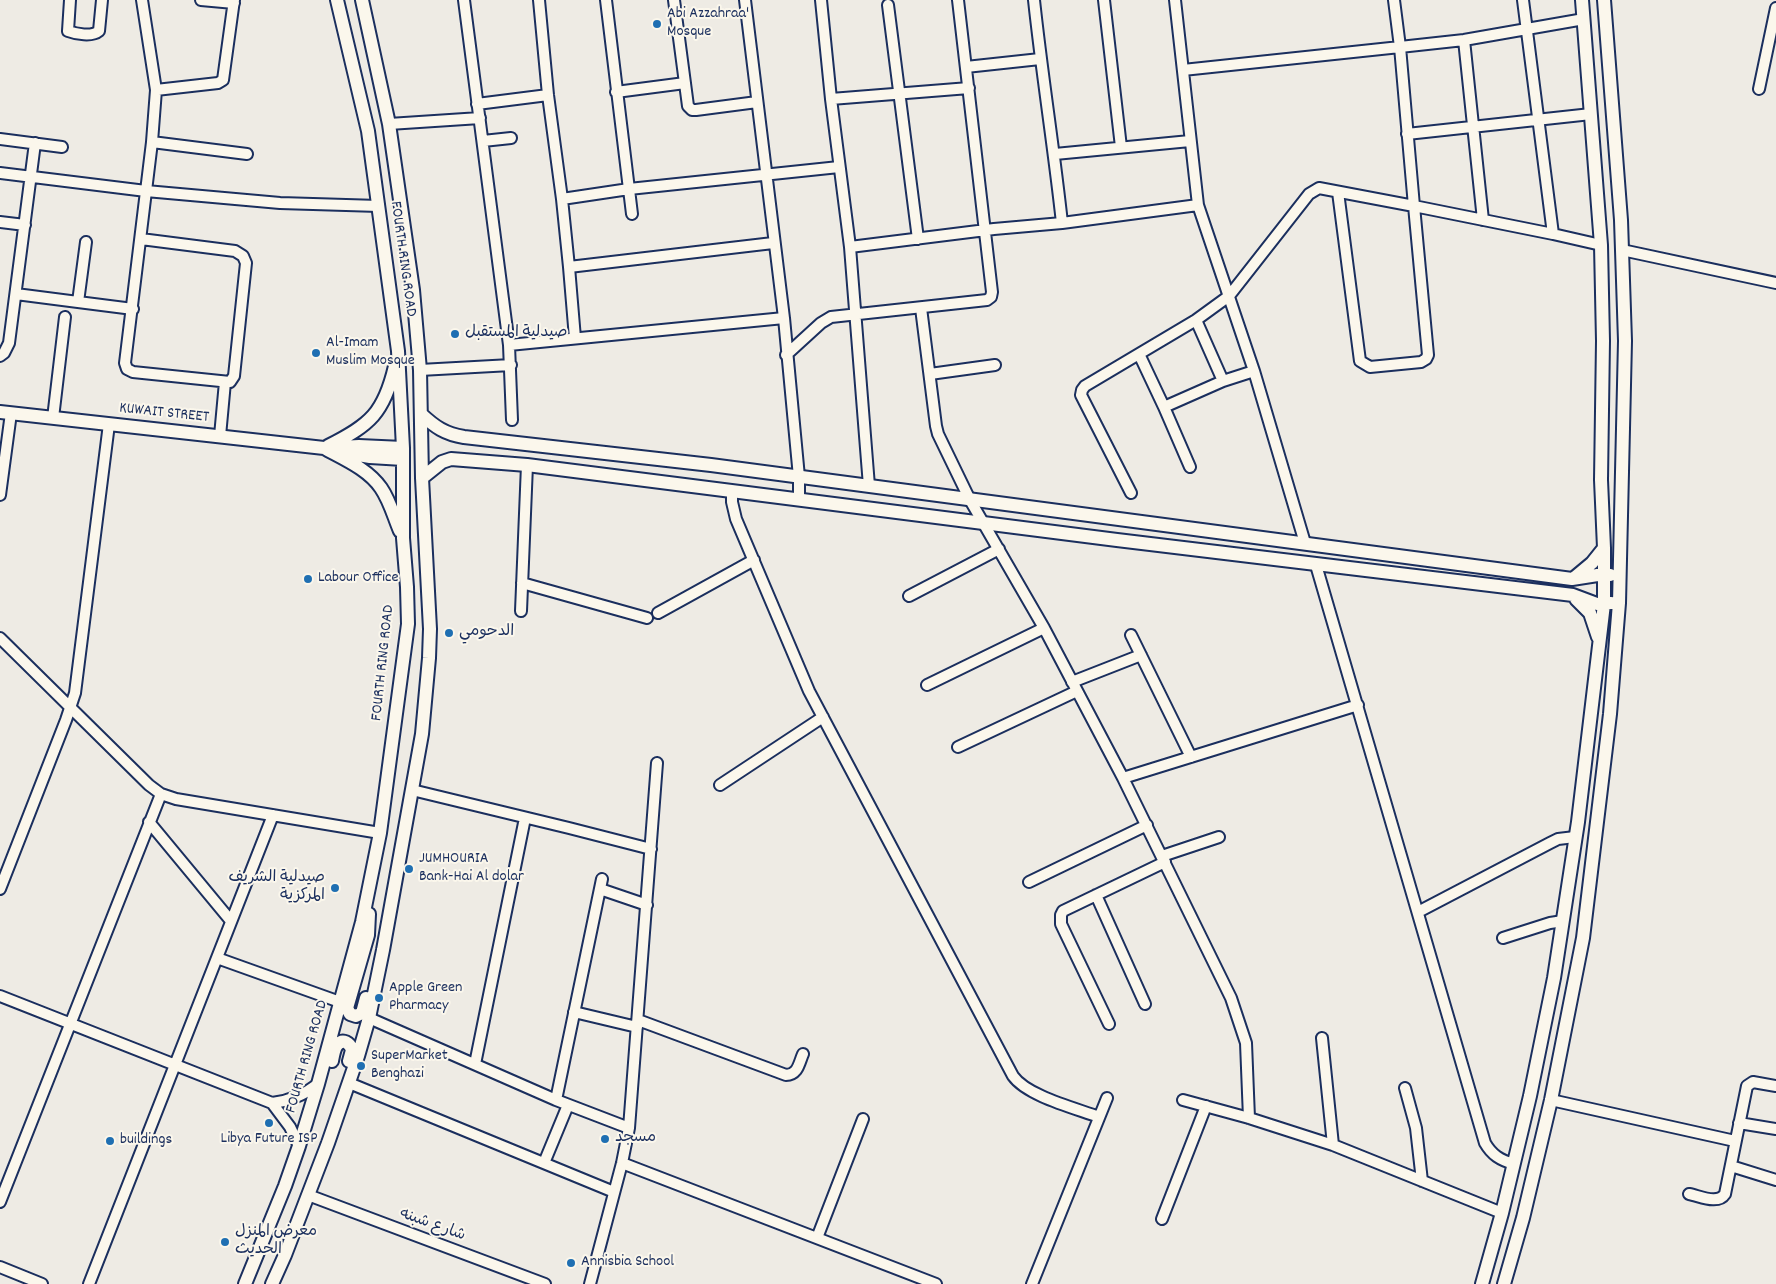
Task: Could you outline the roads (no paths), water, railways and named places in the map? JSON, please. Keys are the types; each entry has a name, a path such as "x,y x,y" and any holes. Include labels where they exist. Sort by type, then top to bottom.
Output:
{"main road":[{"name":"FOURTH RING ROAD","path":"245,1284 285,1186 299,1146 318,1084 366,902 380,833 408,624 403,538 403,454 398,351 368,131 337,0"},
{"name":"FOURTH RING ROAD","path":"272,1284 328,1143 369,1018 422,734 430,649 422,478 420,370 413,290 389,124 362,0"},
{"path":"1482,1284 1514,1164 1540,1045 1563,921 1576,837 1604,604 1601,480 1603,341 1601,245 1582,0"},
{"path":"1504,1284 1524,1218 1551,1100 1583,938 1610,714 1619,603 1625,341 1622,250 1604,0"},
{"path":"324,448 364,425 379,410 388,390 398,351"},
{"name":"KUWAIT STREET","path":"6,413 324,448"},
{"path":"422,414 443,432 464,437 711,465 1572,578 1604,574 1620,578"},
{"path":"324,448 359,446 403,454"},
{"path":"324,448 352,463 375,481 386,496 403,538"},
{"path":"422,478 442,462 451,459 527,466 1316,565 1573,595 1591,602 1604,604 1619,603"},
{"path":"1572,578 1592,563 1604,548"},
{"path":"1572,578 1576,587 1573,595"},
{"path":"1573,595 1586,607 1590,614 1599,641"},
{"path":"366,902 370,917 368,935 347,1008 348,1012 353,1016 362,1013 373,967 382,956"},
{"path":"306,1123 316,1113 336,1046 346,1042 352,1046 352,1050 329,1114 327,1127 328,1143"}],"street":[{"path":"70,0 68,30 91,35 99,31 102,0"},
{"path":"141,239 235,251 245,258 234,376 230,382 133,372 127,369 125,363 141,239 156,90 142,0"},
{"path":"156,90 218,83 223,80 234,1 202,0"},
{"path":"464,0 509,345 512,420"},
{"path":"539,0 548,95 562,199 575,338"},
{"path":"606,0 632,214"},
{"path":"674,0 688,106 692,110 758,102"},
{"path":"745,0 784,318 799,477 799,500"},
{"path":"821,0 830,99 850,247 869,486"},
{"path":"786,355 825,319 831,317 987,300 991,297 986,230 958,0"},
{"path":"1034,0 1040,59 1055,154 1062,223"},
{"path":"1104,0 1121,147"},
{"path":"1175,0 1198,204 1254,371 1305,543"},
{"path":"1338,192 1360,361 1370,367 1426,360 1428,355 1394,0"},
{"path":"1523,0 1553,234"},
{"path":"888,5 918,239"},
{"path":"1759,89 1776,8"},
{"path":"1183,70 1464,40 1584,19"},
{"path":"1464,40 1483,220"},
{"path":"966,67 1007,61 1040,59"},
{"path":"616,92 685,84"},
{"path":"830,99 969,88"},
{"path":"478,104 548,95"},
{"path":"1407,134 1591,114"},
{"path":"389,124 480,118"},
{"path":"483,141 511,138"},
{"path":"0,139 62,147"},
{"path":"1055,154 1190,140"},
{"path":"152,142 247,154"},
{"path":"0,356 4,353 9,343 35,143"},
{"path":"562,199 629,189 839,167"},
{"path":"0,173 146,191 280,203 379,206"},
{"path":"1131,493 1081,396 1084,386 1196,320 1229,296 1314,190 1319,188 1414,206 1601,245"},
{"path":"850,247 986,230 1062,223 1198,204"},
{"path":"0,222 24,225"},
{"path":"78,302 86,242"},
{"path":"569,267 774,244"},
{"path":"1622,250 1776,284"},
{"path":"16,294 133,309"},
{"path":"920,308 938,434 970,500 1044,628 1123,778 1231,998 1246,1043 1249,1118"},
{"path":"52,418 65,317"},
{"path":"509,345 784,318"},
{"path":"1196,320 1223,381"},
{"path":"1139,354 1190,467"},
{"path":"420,370 511,365"},
{"path":"930,374 995,365"},
{"path":"1164,407 1223,381 1254,371"},
{"path":"220,436 225,382"},
{"path":"0,495 6,413"},
{"path":"0,889 71,707 78,676 109,424"},
{"path":"521,611 527,466"},
{"path":"732,491 732,502 736,519 798,667 1013,1076 1017,1082 1029,1091 1099,1117"},
{"path":"909,596 999,549"},
{"path":"658,613 754,560"},
{"path":"1316,565 1485,1143 1497,1157 1514,1164"},
{"path":"522,583 647,618"},
{"path":"927,685 1044,628"},
{"path":"1131,635 1191,756"},
{"path":"0,638 149,785 161,794 176,799 380,833"},
{"path":"958,747 1075,686 1141,655"},
{"path":"1123,778 1358,705"},
{"path":"720,785 823,717"},
{"path":"590,1284 622,1163 629,1128 657,763"},
{"path":"412,790 651,849"},
{"path":"0,1202 161,794"},
{"path":"89,1284 273,815"},
{"path":"475,1064 525,818"},
{"path":"150,822 231,922"},
{"path":"1029,882 1147,825"},
{"path":"1109,1024 1060,920 1063,911 1164,859 1219,837"},
{"path":"1418,912 1558,839 1576,837"},
{"path":"556,1100 601,884 647,905"},
{"path":"1096,895 1145,1004"},
{"path":"1503,938 1550,923 1563,921"},
{"path":"217,958 340,1002"},
{"path":"0,996 272,1103 288,1123 299,1146"},
{"path":"574,1012 638,1023 786,1075 791,1075 796,1071 802,1054"},
{"path":"369,1018 556,1100 629,1128"},
{"path":"1322,1038 1333,1145"},
{"path":"1689,1194 1718,1200 1722,1199 1725,1194 1747,1086 1753,1082 1776,1086"},
{"path":"349,1083 614,1192"},
{"path":"272,1103 304,1094 318,1084"},
{"path":"1405,1088 1416,1128 1422,1181"},
{"path":"1032,1284 1106,1098"},
{"path":"1183,1100 1249,1118 1333,1145 1502,1213"},
{"path":"1551,1100 1735,1141"},
{"path":"544,1163 568,1104"},
{"path":"1162,1219 1206,1106"},
{"path":"817,1238 863,1119"},
{"path":"1739,1123 1776,1129"},
{"path":"622,1163 936,1284"},
{"path":"1731,1166 1776,1180"},
{"name":"شارع شبنه","path":"308,1195 545,1284"},
{"path":"0,1267 42,1284"}],"place":[{"name":"Abi Azzahraa' Mosque","path":"657,24"},
{"name":"صيدلية المستقبل","path":"455,334"},
{"name":"Al-Imam Muslim Mosque","path":"316,353"},
{"name":"Labour Office","path":"308,579"},
{"name":"الدحومي","path":"449,633"},
{"name":"JUMHOURIA Bank-Hai Al dolar","path":"409,869"},
{"name":"صيدلية الشريف المركزية","path":"335,888"},
{"name":"Apple Green Pharmacy","path":"379,998"},
{"name":"SuperMarket Benghazi","path":"361,1066"},
{"name":"Libya Future ISP","path":"269,1123"},
{"name":"مسجد","path":"605,1139"},
{"name":"buildings","path":"110,1141"},
{"name":"معرض المنزل الحديث","path":"225,1242"},
{"name":"Annisbia School","path":"571,1263"}]}
